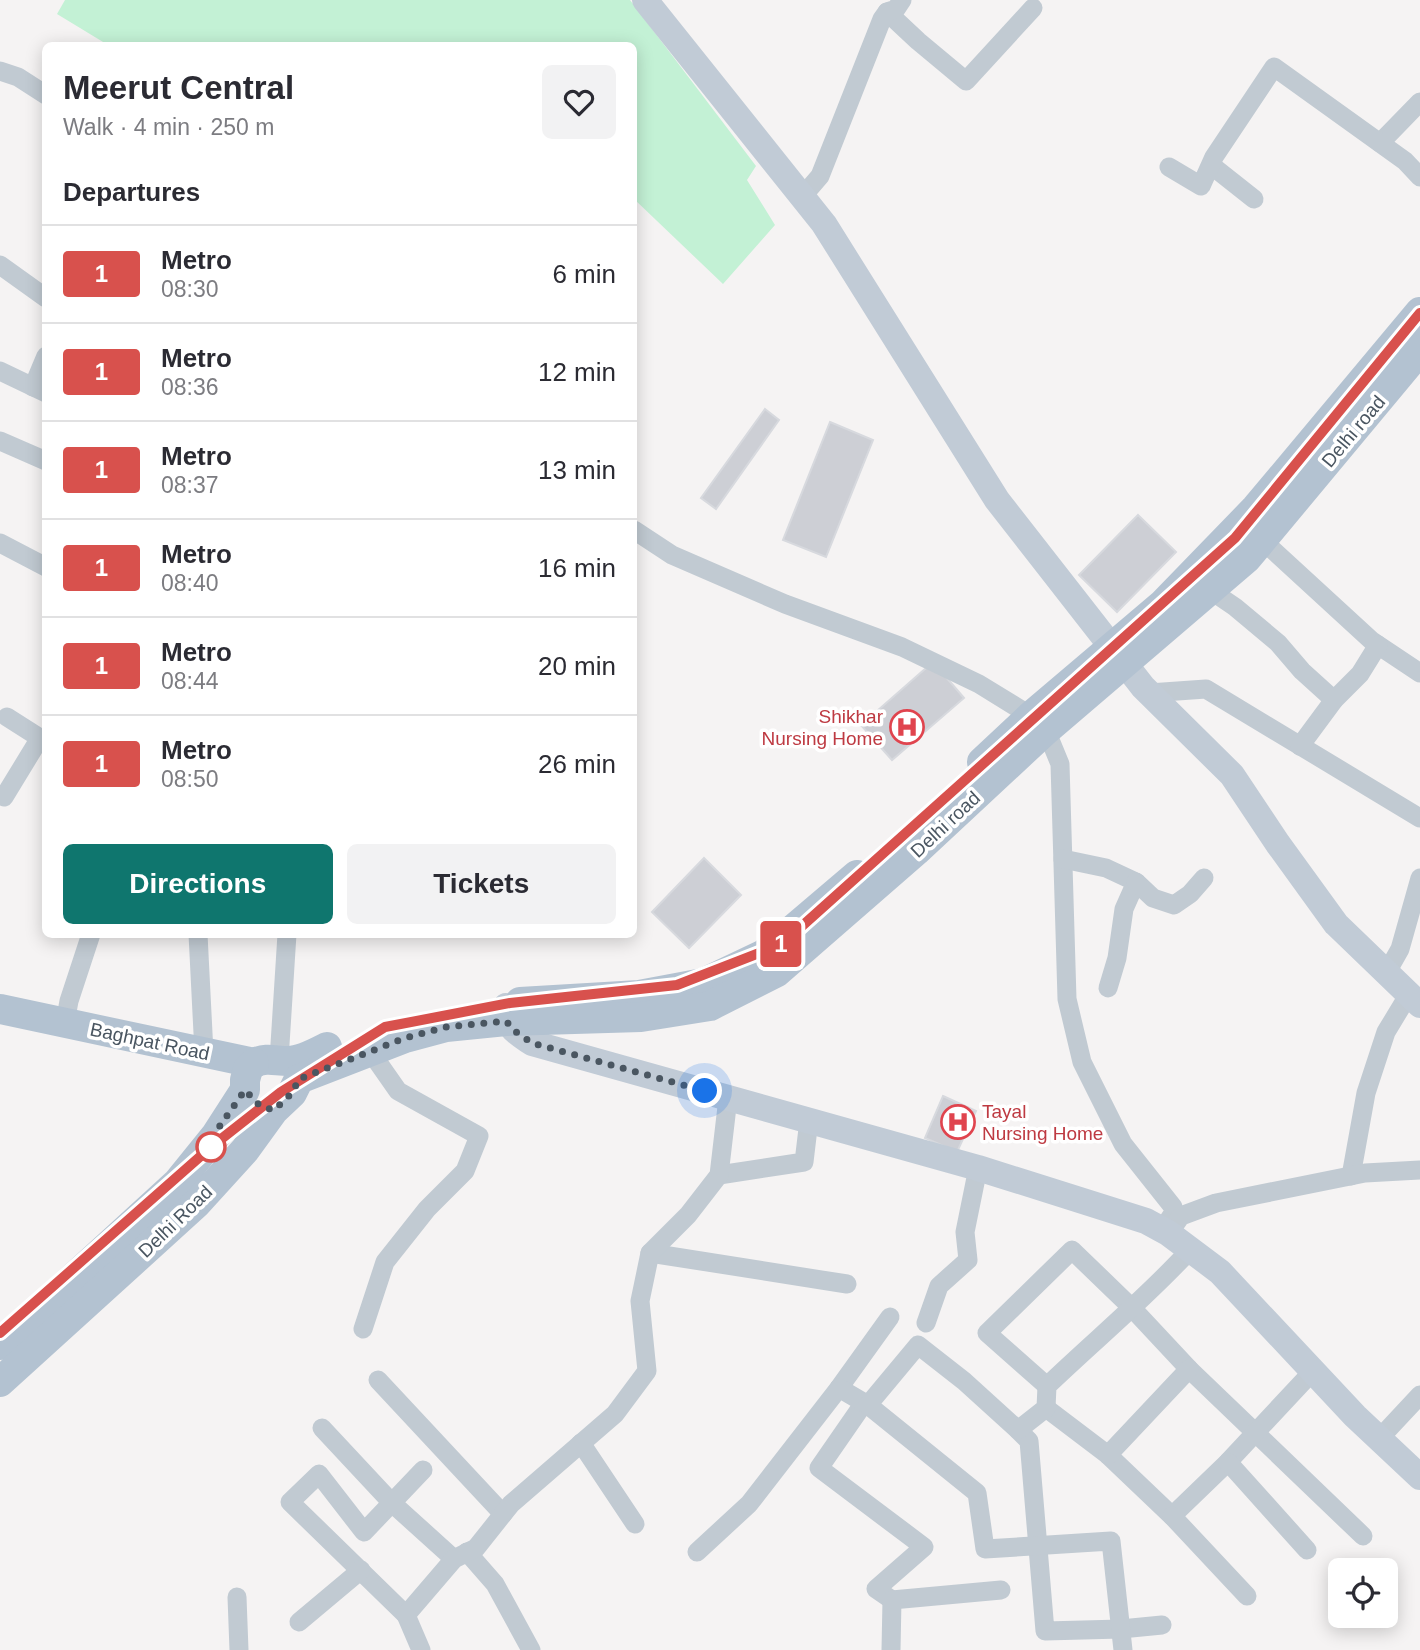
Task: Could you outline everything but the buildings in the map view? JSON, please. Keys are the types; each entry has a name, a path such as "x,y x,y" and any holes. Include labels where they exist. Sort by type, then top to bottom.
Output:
{"main road":[{"name":"Delhi Road","path":"0,1345 178,1182 270,1068 403,1017 443,1008 506,1012 546,1011 639,995 703,983 764,954 1118,656 1163,604 1256,508 1420,312"},
{"name":"Delhi road","path":"1118,656 1210,590 1247,558 1420,350"},
{"name":"Baghpat Road","path":"0,1009 270,1068"},
{"name":"Delhi Road","path":"0,1382 196,1204 246,1150 274,1110 292,1093 299,1079 405,1038 506,1012"},
{"path":"159,1044 270,1068 260,1106 274,1110"}],"street":[{"path":"645,0 824,224 997,500 1149,693 1232,775 1336,924 1414,999 1386,1032 1366,1093 1351,1176"},
{"path":"802,197 820,176 882,19 894,6 966,81 1033,8"},
{"path":"1169,167 1201,186 1211,165 1274,67 1405,161 1420,177"},
{"path":"0,71 18,77 42,92"},
{"path":"1380,143 1420,102"},
{"path":"1211,165 1254,199"},
{"path":"0,265 42,295"},
{"path":"0,371 39,390"},
{"path":"0,441 42,459"},
{"path":"637,532 672,555 697,566 785,604 902,647 979,684 1038,723 1060,764 1067,999 1082,1062 1123,1144 1173,1207 1174,1212 1165,1231"},
{"path":"1262,540 1378,645 1420,673"},
{"path":"0,543 42,565"},
{"path":"1210,590 1278,643 1302,671 1334,700"},
{"path":"1300,746 1334,700 1360,674 1378,645"},
{"path":"1149,693 1206,690 1420,818"},
{"path":"7,717 42,737"},
{"path":"0,795 4,797 42,740"},
{"path":"1063,859 1106,868 1136,881 1153,898 1174,905 1190,894 1204,878"},
{"path":"1387,972 1399,948 1420,878"},
{"path":"1108,988 1118,958 1124,909 1136,881"},
{"path":"65,1023 90,938"},
{"path":"198,938 204,1054"},
{"path":"270,1068 286,938"},
{"path":"546,1011 561,1051"},
{"path":"506,1012 516,1032 532,1043 978,1168 1146,1221 1165,1231 1220,1272 1378,1440 1420,1477"},
{"path":"363,1329 384,1262 427,1209 465,1171 479,1136 398,1091 370,1051"},
{"path":"407,1615 461,1555 476,1548 511,1504 615,1414 647,1371 640,1301 650,1252 688,1214 719,1175 728,1097"},
{"path":"719,1175 804,1162 809,1120"},
{"path":"926,1323 939,1286 968,1260 965,1232 978,1168"},
{"path":"1165,1231 1181,1216 1216,1203 1365,1173 1420,1170"},
{"path":"1047,1385 987,1333 1072,1250 1132,1308 1189,1369 1257,1431 1363,1536"},
{"path":"1018,1430 1046,1408 1047,1385 1154,1289 1190,1250"},
{"path":"650,1252 847,1284"},
{"path":"697,1552 749,1504 890,1317"},
{"path":"1001,1590 892,1600 876,1589 924,1548 818,1468 866,1404 918,1345 964,1381 1029,1441 1045,1631 1162,1625"},
{"path":"1108,1455 1189,1369"},
{"path":"1172,1516 1228,1462 1313,1371"},
{"path":"378,1380 503,1514"},
{"path":"839,1388 866,1404 977,1493 985,1549 1111,1541 1123,1650"},
{"path":"1378,1440 1420,1395"},
{"path":"1046,1408 1108,1455 1172,1516 1247,1596"},
{"path":"322,1427 392,1503 495,1584 531,1650"},
{"path":"581,1443 635,1524"},
{"path":"1228,1462 1307,1550"},
{"path":"421,1650 407,1615 290,1502 319,1474 364,1532 423,1470"},
{"path":"299,1622 361,1570"},
{"path":"237,1597 239,1650"},
{"path":"891,1650 892,1600"}],"green space":[{"path":"65,0 630,0 756,166 747,180 775,225 723,284 637,202 637,42 103,42 57,14"}],"metro line":[{"name":"1","path":"0,1333 202,1154 281,1092 385,1027 510,1003 677,985 782,944 1235,538 1420,313"}],"place":[{"name":"Shikhar Nursing Home","path":"907,727"},
{"name":"Tayal Nursing Home","path":"958,1122"}],"route":[{"path":"211,1147 203,1150 245,1090 260,1106 274,1110 292,1093 299,1079 405,1038 446,1027 506,1021 532,1043 705,1091"}]}
